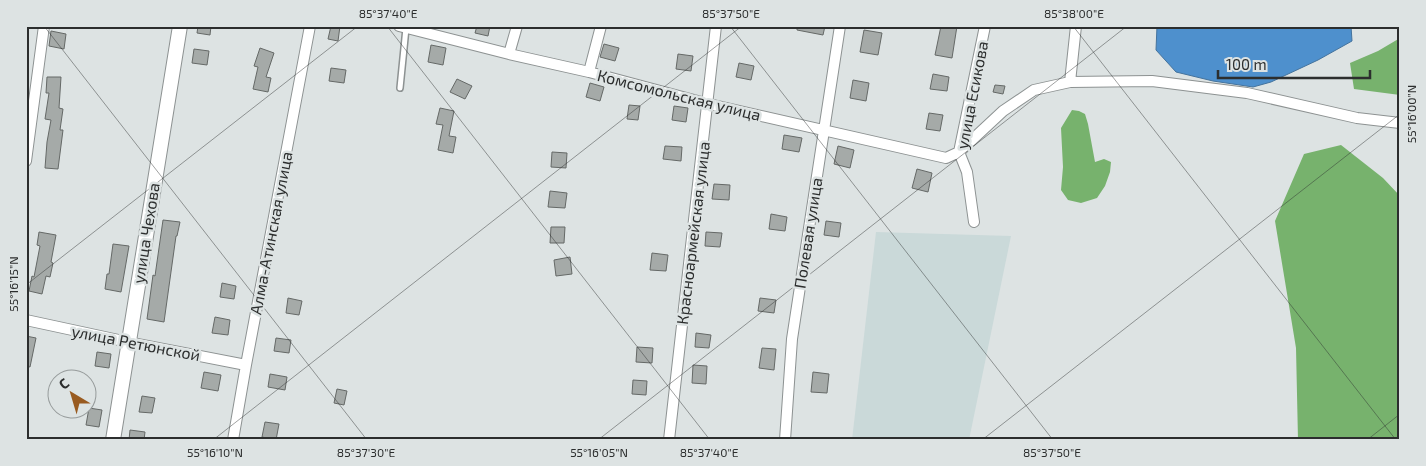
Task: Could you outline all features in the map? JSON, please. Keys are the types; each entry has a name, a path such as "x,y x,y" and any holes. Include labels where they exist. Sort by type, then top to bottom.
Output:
{"street":[{"path":"26,161 44,26"},
{"name":"улица Чехова","path":"112,440 180,26"},
{"name":"Алма-Атинская улица","path":"233,440 310,26"},
{"path":"509,54 517,26"},
{"path":"589,72 601,26"},
{"name":"Красноармейская улица","path":"669,440 716,26"},
{"name":"Полевая улица","path":"785,440 792,339 840,26"},
{"name":"улица Есикова","path":"974,222 967,172 959,152 985,26"},
{"path":"1070,82 1076,26"},
{"name":"Комсомольская улица","path":"402,27 589,72 708,104 946,158 959,152"},
{"path":"959,152 1003,111 1034,90 1070,82 1152,81 1247,94 1357,118 1400,123"},
{"name":"улица Ретюнской","path":"26,320 246,365"}],"lane":[{"path":"400,88 402,27"}],"shaded area":[{"path":"876,232 1011,236 969,440 852,440"}],"green space":[{"path":"1400,38 1400,95 1354,89 1350,63 1378,51"},
{"path":"1072,110 1085,114 1095,162 1104,159 1111,162 1105,186 1097,198 1081,203 1068,200 1061,190 1063,167 1061,128"},
{"path":"1341,145 1383,178 1400,196 1400,440 1298,440 1296,348 1275,221 1304,154"}],"water":[{"path":"1157,26 1351,26 1352,41 1318,60 1271,82 1253,87 1213,81 1176,72 1156,50"}],"building":[{"path":"198,26 211,26 210,35 197,33"},
{"path":"331,26 340,26 338,41 328,39"},
{"path":"477,26 490,26 488,36 475,33"},
{"path":"797,26 825,26 823,35 797,30"},
{"path":"941,26 957,26 952,58 935,55"},
{"path":"864,30 882,33 878,55 860,52"},
{"path":"51,31 66,34 64,49 49,46"},
{"path":"604,44 619,48 615,61 600,57"},
{"path":"431,45 446,48 443,65 428,62"},
{"path":"260,48 274,53 266,77 271,78 268,92 253,89 258,67 254,66"},
{"path":"194,49 209,51 207,65 192,63"},
{"path":"678,54 693,56 691,71 676,69"},
{"path":"739,63 754,66 751,80 736,77"},
{"path":"331,68 346,70 344,83 329,81"},
{"path":"933,74 949,77 947,91 930,89"},
{"path":"47,77 61,77 59,108 63,109 60,130 63,130 58,169 45,168 51,120 45,119 49,93 46,93"},
{"path":"457,79 472,86 465,99 450,92"},
{"path":"853,80 869,83 866,101 850,98"},
{"path":"590,83 604,87 600,101 586,97"},
{"path":"995,85 1005,86 1003,94 993,92"},
{"path":"629,105 640,106 638,120 627,119"},
{"path":"674,106 688,108 686,122 672,120"},
{"path":"440,108 454,111 449,136 456,137 453,153 438,150 443,125 436,124"},
{"path":"929,113 943,115 940,131 926,129"},
{"path":"784,135 802,138 799,152 782,149"},
{"path":"665,146 682,147 681,161 663,159"},
{"path":"838,146 854,150 850,168 834,164"},
{"path":"552,152 567,153 566,168 551,167"},
{"path":"917,169 932,173 928,192 912,188"},
{"path":"714,184 730,185 729,200 712,199"},
{"path":"550,191 567,193 565,208 548,207"},
{"path":"771,214 787,217 785,231 769,229"},
{"path":"163,220 180,222 176,236 164,322 147,319"},
{"path":"826,221 841,223 839,237 824,235"},
{"path":"551,227 565,227 564,243 550,243"},
{"path":"39,232 56,235 50,277 46,276 42,294 29,291 32,276 34,277 40,246 37,245"},
{"path":"706,232 722,233 720,247 705,246"},
{"path":"113,244 129,246 121,292 105,289"},
{"path":"652,253 668,255 666,271 650,270"},
{"path":"570,257 572,274 556,276 554,260"},
{"path":"222,283 236,286 234,299 220,297"},
{"path":"288,298 302,301 299,315 286,313"},
{"path":"760,298 776,300 774,313 758,311"},
{"path":"215,317 230,320 228,335 212,333"},
{"path":"696,333 711,335 709,348 695,347"},
{"path":"26,336 36,338 30,367 26,366"},
{"path":"276,338 291,340 289,353 274,351"},
{"path":"637,347 653,348 652,363 636,362"},
{"path":"762,348 776,349 774,370 759,368"},
{"path":"97,352 111,354 109,368 95,366"},
{"path":"693,365 707,366 706,384 692,383"},
{"path":"204,372 221,375 218,391 201,388"},
{"path":"813,372 829,374 827,393 811,392"},
{"path":"270,374 287,377 285,390 268,387"},
{"path":"633,380 647,381 646,395 632,394"},
{"path":"337,389 347,391 344,405 334,403"},
{"path":"142,396 155,398 152,413 139,412"},
{"path":"98,409 102,410 99,427 86,425 87,418 98,418"},
{"path":"265,422 279,424 276,440 262,437"},
{"path":"130,430 145,432 144,440 129,440"}]}
